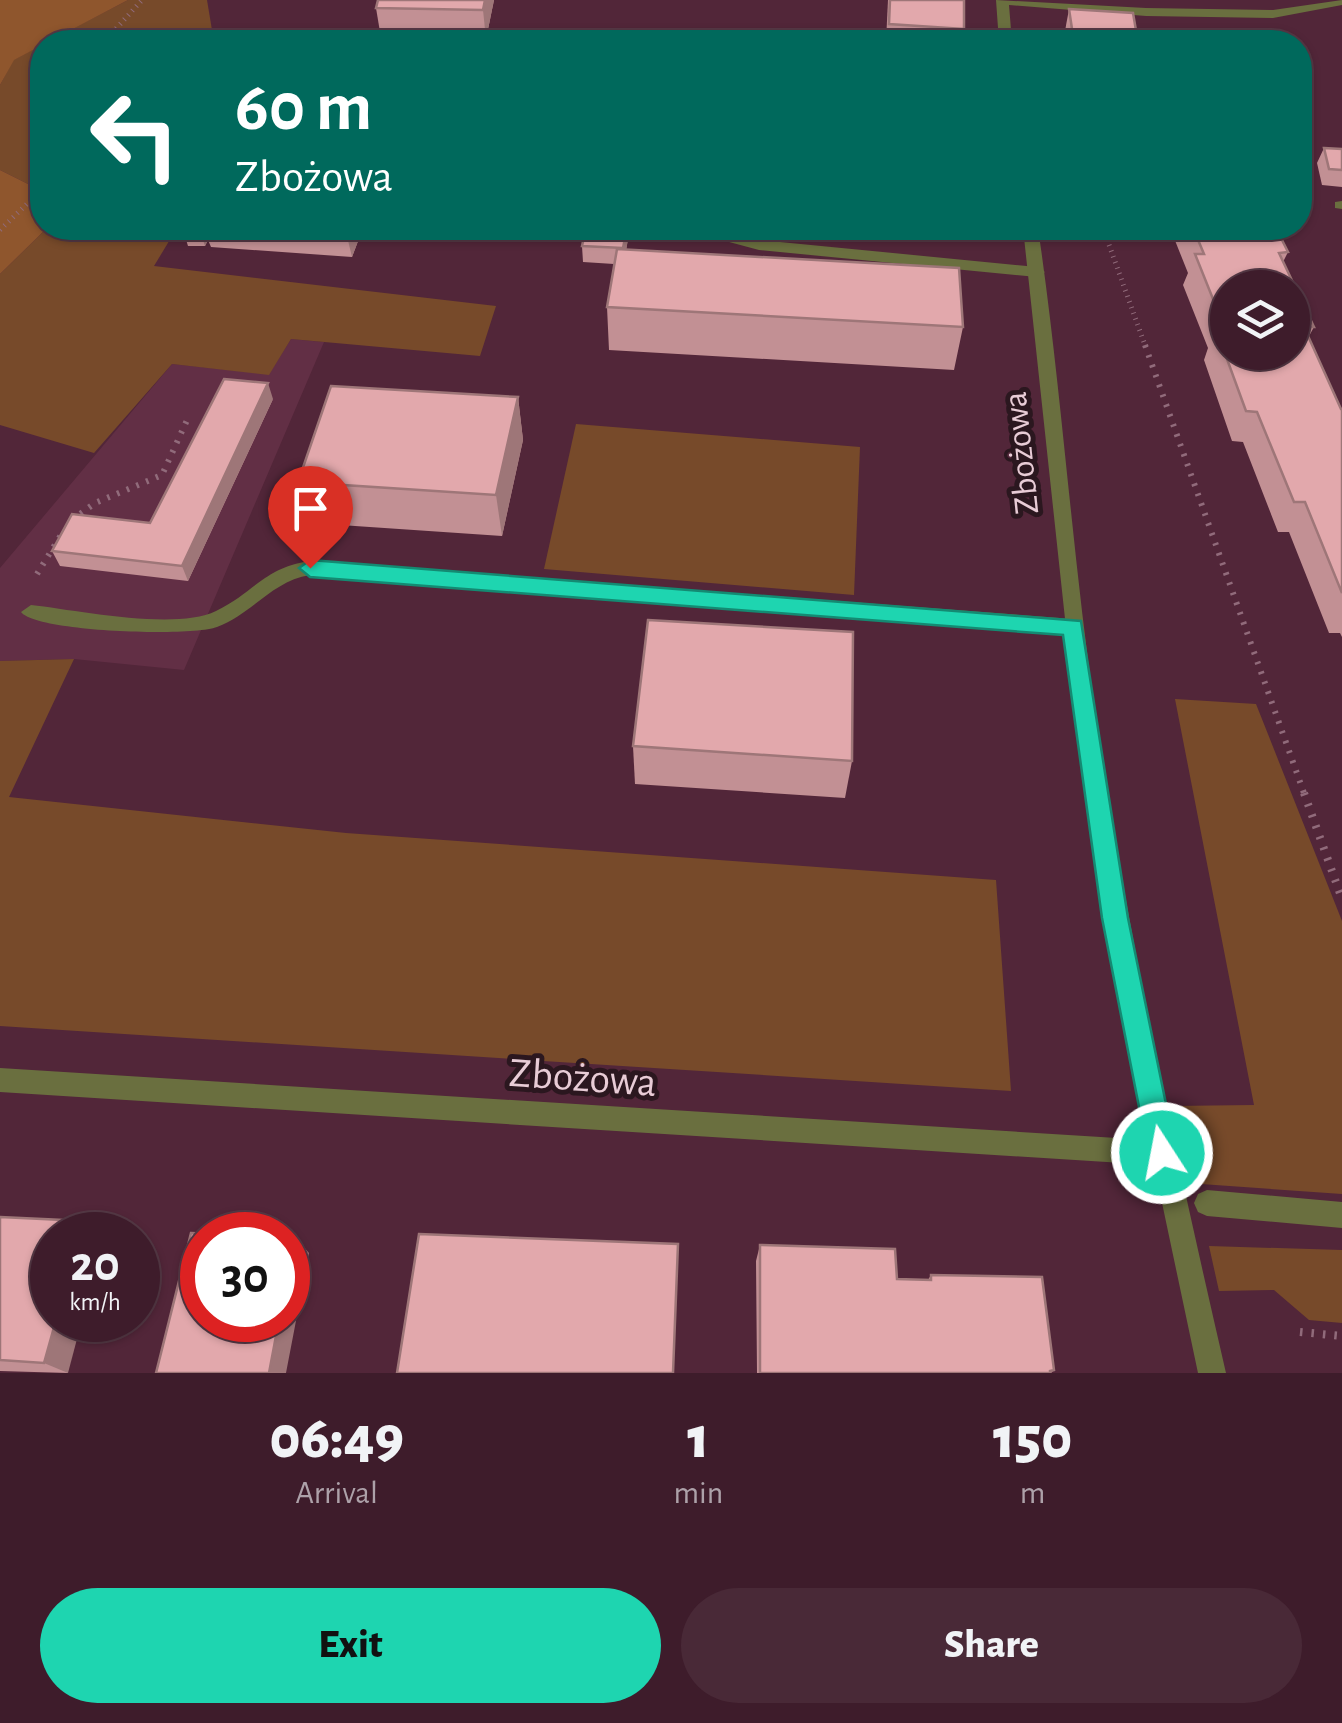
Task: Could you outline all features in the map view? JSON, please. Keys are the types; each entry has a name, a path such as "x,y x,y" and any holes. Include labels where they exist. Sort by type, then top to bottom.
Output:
{"street":[{"path":"1005,30 1002,0 1146,12 1273,14 1342,1"},
{"path":"740,240 1037,272"},
{"name":"Zbożowa","path":"1032,240 1073,627 1115,918 1162,1153 1212,1373"},
{"path":"31,612 180,626 212,622 288,569 310,568 1073,627"},
{"name":"Zbożowa","path":"0,1080 1162,1153"},
{"path":"1207,1203 1342,1215"}],"path":[{"path":"115,30 142,0"},
{"path":"0,230 30,201"},
{"path":"1107,240 1342,899"},
{"path":"31,612 38,566 69,523 95,503 162,475 188,418"},
{"path":"1300,1332 1342,1336"}],"shaded area":[{"path":"0,0 128,0 71,30 30,30 30,52 14,60 0,85"},
{"path":"128,0 207,0 212,30 70,30"},
{"path":"30,51 30,185 0,170 0,85 13,60"},
{"path":"0,170 30,185 30,240 35,240 0,274"},
{"path":"35,240 170,240 154,266 496,306 480,356 291,339 269,375 172,364 94,453 0,425 0,274"},
{"path":"291,339 324,342 184,670 74,659 0,661 0,568 172,364 269,374"},
{"path":"576,424 860,447 854,595 544,569"},
{"path":"74,659 9,797 346,833 996,880 1011,1091 0,1026 0,661"},
{"path":"1175,699 1256,704 1342,921 1342,1194 1201,1184 1171,1106 1254,1105"},
{"path":"1209,1246 1342,1250 1342,1323 1309,1320 1274,1290 1219,1291"}],"building":[{"path":"378,0 485,0 483,10 376,8"},
{"path":"890,0 964,0 964,29 889,24"},
{"path":"1069,9 1133,13 1136,30 1072,30"},
{"path":"1324,148 1342,149 1342,170 1329,169"},
{"path":"583,240 625,240 623,248 582,246"},
{"path":"1198,240 1282,240 1288,252 1279,253 1287,270 1210,270 1210,292 1195,254 1204,254"},
{"path":"617,249 959,268 963,327 607,307"},
{"path":"1310,340 1342,409 1342,593 1305,502 1294,502 1257,412 1246,411 1231,370 1310,370"},
{"path":"224,379 268,383 182,566 52,551 72,514 150,523"},
{"path":"331,386 518,397 496,495 298,482"},
{"path":"648,620 853,632 852,761 633,746"},
{"path":"0,1217 30,1218 30,1342 50,1342 44,1363 0,1360"},
{"path":"419,1234 678,1244 673,1373 397,1373"},
{"path":"760,1245 895,1249 897,1279 931,1280 931,1275 1042,1277 1054,1370 760,1373"},
{"path":"180,1277 180,1342 275,1342 269,1373 156,1373"}],"route":[{"path":"310,568 1073,627 1115,918 1162,1153"}]}
